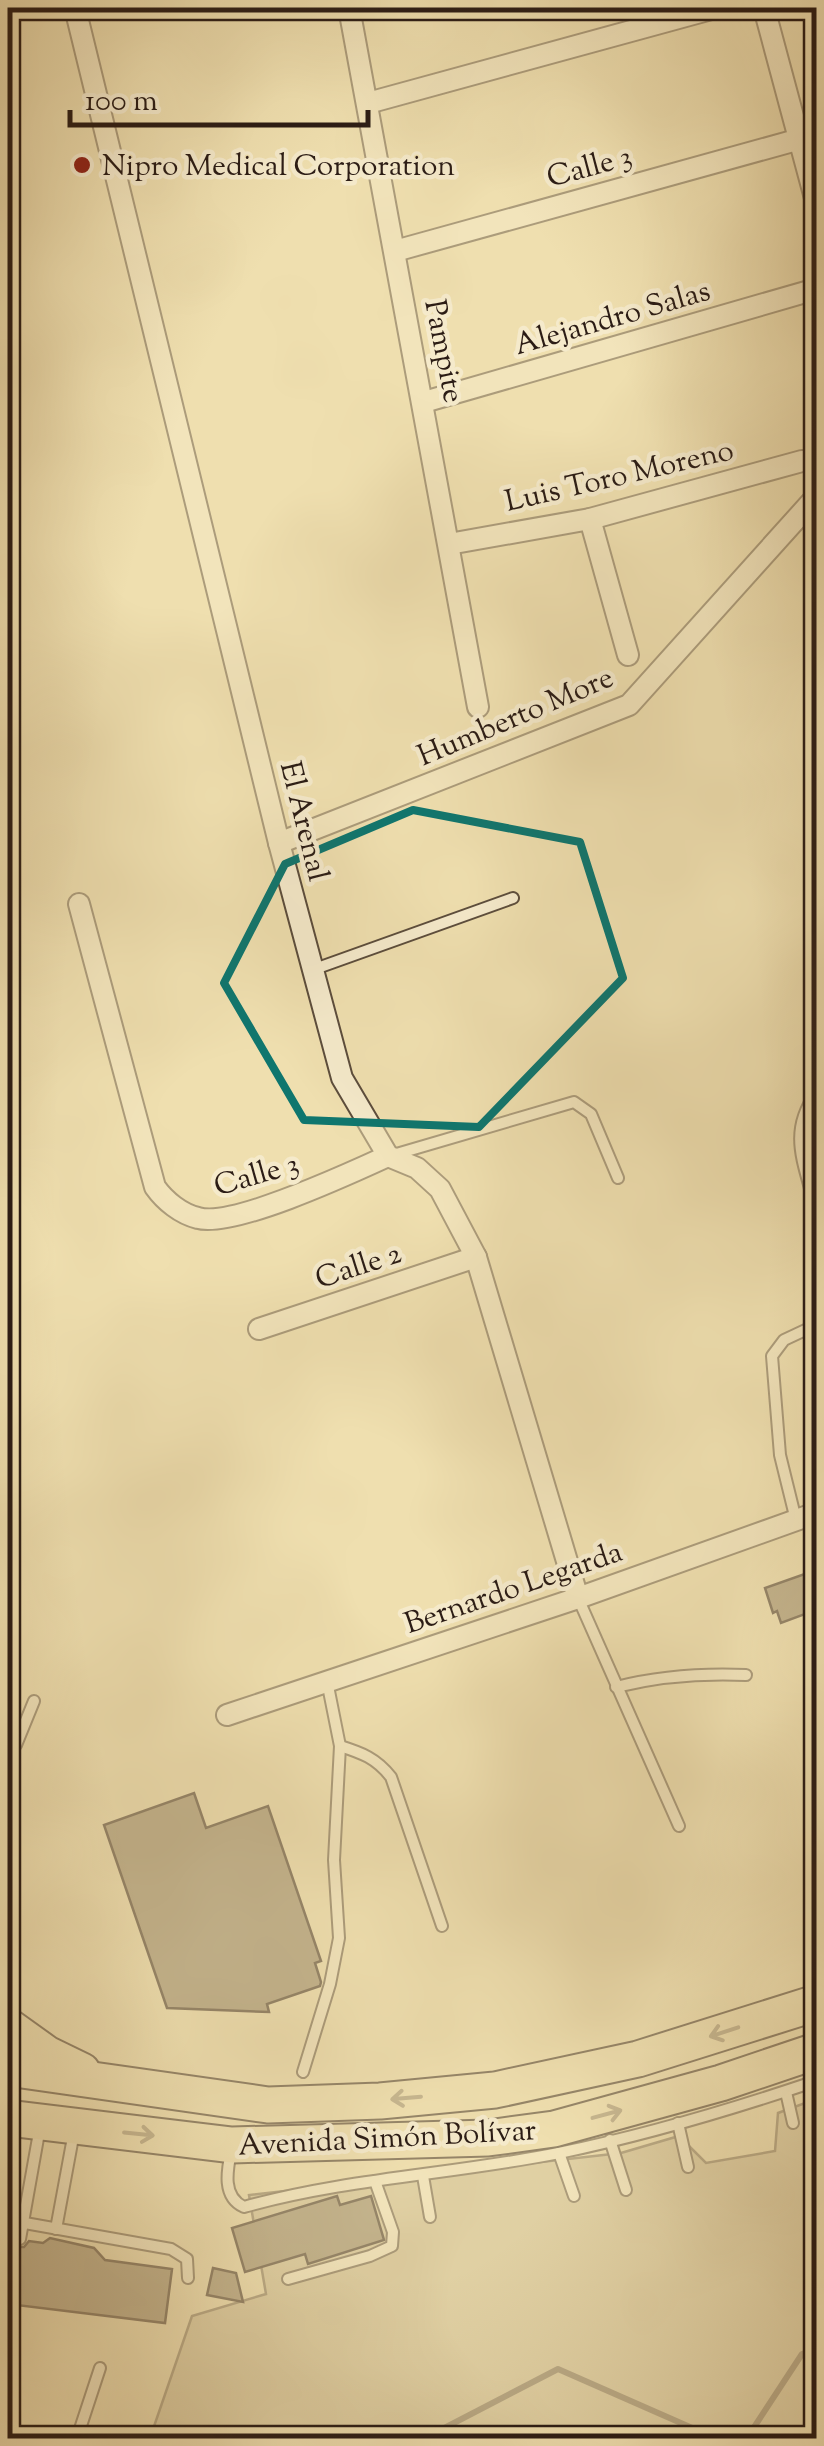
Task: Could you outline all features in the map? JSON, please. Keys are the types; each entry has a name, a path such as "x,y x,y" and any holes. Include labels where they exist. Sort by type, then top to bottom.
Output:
{"highway":[{"name":"Avenida Simón Bolívar","path":"8,2068 268,2104 380,2101 494,2090 638,2059 816,2002"},
{"path":"8,2026 47,2054 110,2084"},
{"name":"Avenida Simón Bolívar","path":"41,2122 232,2145 488,2138 554,2129 721,2083 816,2050"}],"street":[{"name":"El Arenal","path":"75,8 278,843 342,1078 388,1156 416,1168 440,1189 476,1257 578,1598"},
{"name":"Pampite","path":"350,8 478,707"},
{"path":"368,103 715,8"},
{"path":"764,8 816,202"},
{"name":"Calle 3","path":"395,251 800,139"},
{"name":"Alejandro Salas","path":"424,402 816,289"},
{"name":"Luis Toro Moreno","path":"449,544 590,519 802,461"},
{"name":"Humberto More","path":"278,843 629,705 816,497"},
{"path":"590,519 628,655"},
{"name":"Calle 3","path":"79,904 155,1187 164,1200 198,1218 214,1220 309,1193 388,1156"},
{"name":"Calle 2","path":"259,1330 476,1257"},
{"name":"Bernardo Legarda","path":"227,1715 806,1517"}],"lane":[{"path":"311,971 513,898"},
{"path":"816,1093 805,1108 798,1133 816,1212"},
{"name":"Calle 3","path":"388,1156 574,1102 592,1114 618,1178"},
{"path":"806,1517 780,1455 772,1356 784,1340 816,1325"},
{"path":"578,1598 678,1826"},
{"path":"616,1687 699,1673 746,1675"},
{"path":"303,2072 340,1938 334,1860 340,1746 327,1681"},
{"path":"8,1747 16,1745 34,1701"},
{"path":"340,1746 366,1754 391,1777 442,1926"},
{"path":"232,2145 227,2171 229,2191 232,2200 244,2207 333,2186 423,2176 559,2153 678,2124 816,2081"},
{"path":"786,2092 793,2123"},
{"path":"20,2239 41,2122"},
{"path":"41,2122 56,2229"},
{"path":"678,2124 688,2167"},
{"path":"610,2140 626,2190"},
{"path":"559,2153 574,2196"},
{"path":"423,2176 430,2218"},
{"path":"288,2279 392,2246 393,2232 375,2181"},
{"path":"8,2220 170,2249 187,2258 188,2278"},
{"path":"77,2438 100,2368"}],"highlighted area":[{"path":"413,810 580,842 623,978 479,1127 304,1120 224,983 285,864"}],"shaded area":[{"path":"816,2099 816,2438 150,2438 192,2316 266,2294 249,2195 621,2153 679,2136 706,2163 775,2151 778,2113"}],"building":[{"path":"816,1570 816,1610 781,1623 777,1611 773,1613 765,1588"},
{"path":"194,1793 206,1828 268,1806 321,1961 315,1963 320,1986 267,2004 269,2012 167,2008 104,1825"},
{"path":"337,2196 340,2205 371,2196 384,2240 308,2264 305,2254 245,2272 232,2228"},
{"path":"8,2237 18,2247 50,2238 94,2248 105,2260 172,2269 165,2323 8,2304"},
{"path":"213,2268 236,2273 243,2302 207,2295"}],"waterway":[{"path":"747,2438 802,2354 816,2349"},
{"path":"425,2438 558,2369 715,2438"}],"place":[{"name":"Nipro Medical Corporation","path":"82,165"}]}
